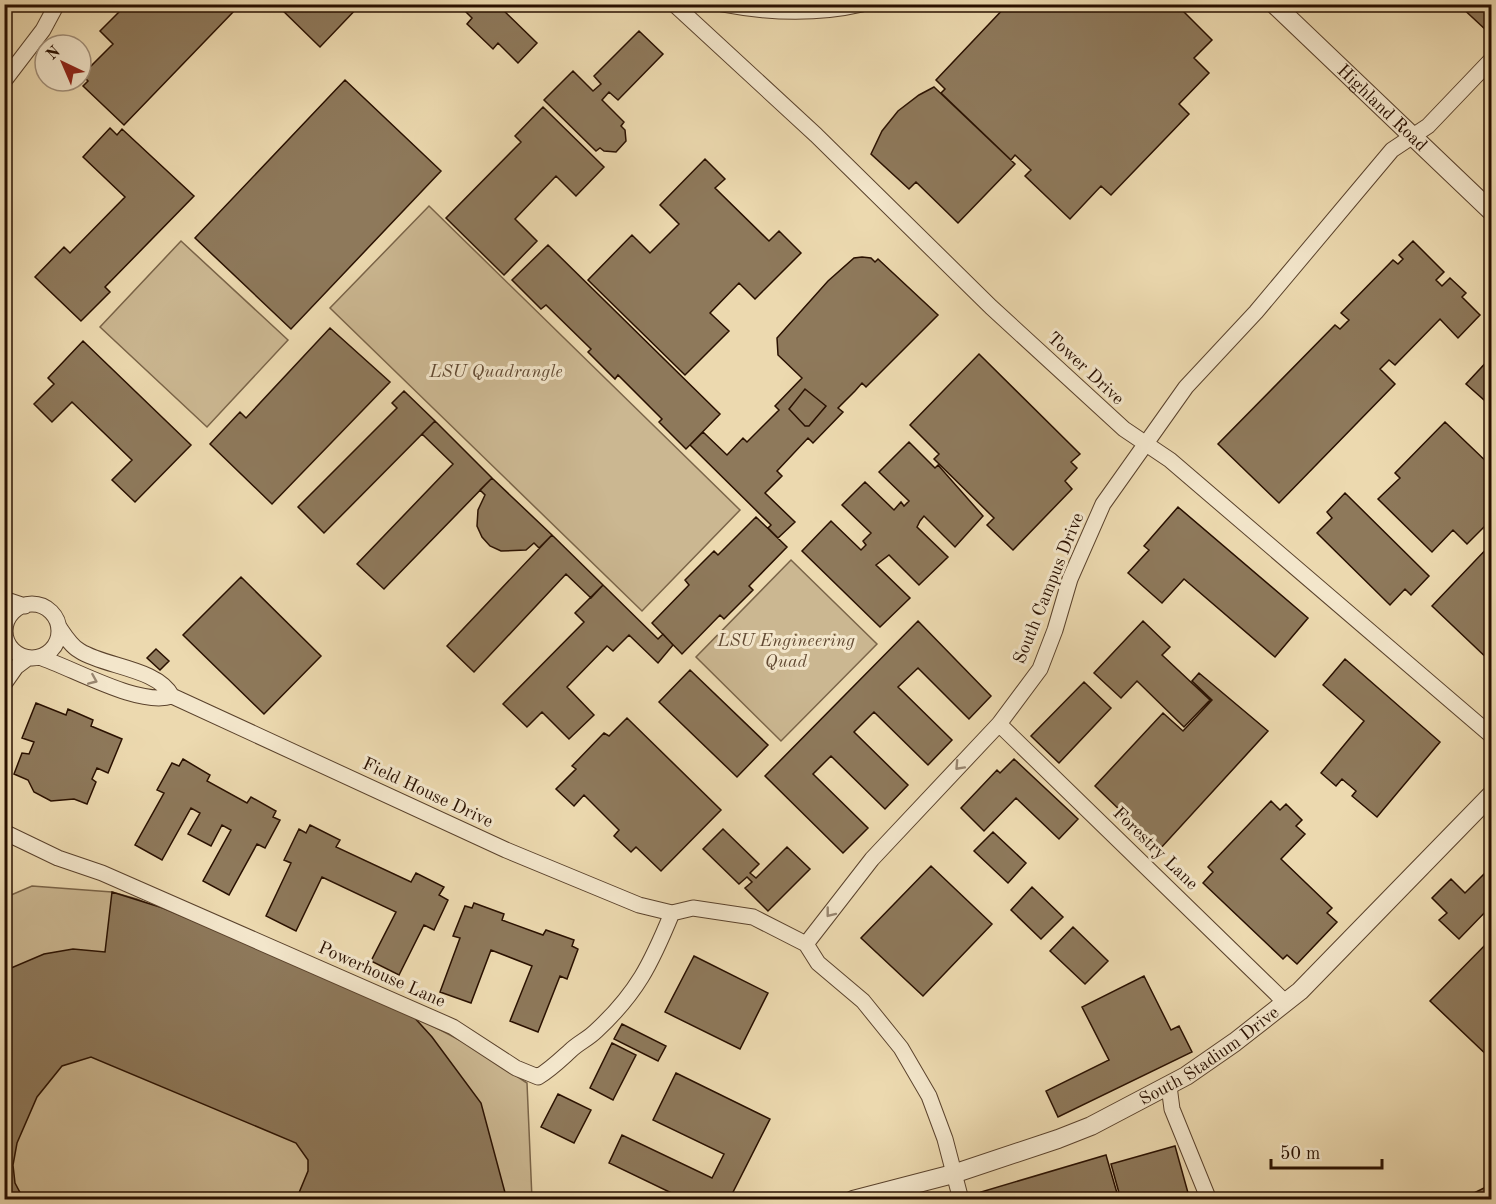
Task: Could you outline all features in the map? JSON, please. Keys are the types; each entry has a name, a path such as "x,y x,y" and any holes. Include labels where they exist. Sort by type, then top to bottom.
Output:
{"street":[{"path":"4,81 43,30 57,4"},
{"name":"Tower Drive","path":"674,4 816,135 1007,321 1124,429 1170,460 1491,736"},
{"path":"722,4 788,12 838,9 862,4"},
{"name":"Highland Road","path":"1274,4 1491,212"},
{"name":"South Campus Drive","path":"806,944 872,860 999,724 1040,669 1056,630 1070,579 1103,504 1144,443 1186,387 1256,312 1392,150 1428,126 1491,59"},
{"path":"4,599 25,606"},
{"path":"4,684 16,667 53,647 58,638 58,627 46,609 34,605 14,611 5,637 14,652 34,657"},
{"name":"Field House Drive","path":"58,627 81,651 118,663 167,687 172,696 506,850 645,907 672,913"},
{"name":"Field House Drive","path":"34,657 98,682 160,700 172,696"},
{"name":"Forestry Lane","path":"999,724 1286,1003"},
{"name":"South Stadium Drive","path":"853,1200 953,1174 1080,1131 1169,1086 1226,1049 1286,1003 1324,967 1491,794"},
{"name":"Powerhouse Lane","path":"4,832 58,858 102,873 453,1027 516,1068 538,1077 560,1063 569,1051 594,1033 635,989 654,957 672,913"},
{"path":"672,913 693,908 753,917 806,944 818,963 862,1001 901,1048 929,1096 945,1139 961,1200"},
{"path":"1169,1086 1172,1109 1209,1200"}],"green space":[{"name":"LSU Quadrangle","path":"429,206 740,510 642,611 330,308"},
{"path":"181,241 288,340 207,427 100,327"},
{"name":"LSU Engineering Quad","path":"791,560 877,644 781,741 696,657"},
{"path":"32,886 112,892 137,899 412,1015 467,1044 527,1083 532,1199 5,1199 4,898"}],"building":[{"path":"127,4 227,4 234,11 124,125 90,93 93,93 93,64 113,44 100,31"},
{"path":"276,4 361,4 320,47"},
{"path":"458,4 497,4 537,43 518,63 498,43 493,49 467,24 472,18"},
{"path":"1008,4 1176,4 1212,40 1194,58 1209,73 1179,104 1189,114 1111,195 1101,186 1070,219 1025,176 1031,170 1015,155 1011,160 941,93 945,89 936,80"},
{"path":"1458,4 1492,4 1492,26 1487,31"},
{"path":"639,31 663,54 618,100 609,92 602,100 624,122 621,126 625,130 626,141 616,152 604,151 600,148 596,151 544,100 573,71 593,91 601,84 594,76"},
{"path":"345,80 441,171 291,329 195,238"},
{"path":"934,87 1015,164 958,223 916,182 909,189 871,154 882,131 898,111"},
{"path":"543,107 604,167 576,196 556,176 515,219 537,241 504,275 446,218 521,142 515,136"},
{"path":"110,128 117,135 122,129 194,196 105,287 110,292 81,321 35,277 64,247 70,253 125,197 83,157"},
{"path":"705,159 725,179 715,188 769,241 779,231 801,253 755,299 739,283 710,313 729,331 685,375 588,280 632,235 650,253 679,224 660,205"},
{"path":"1413,241 1444,272 1436,280 1442,286 1450,278 1466,293 1462,297 1480,315 1458,338 1440,319 1395,365 1389,360 1380,369 1395,384 1279,503 1218,444 1335,325 1340,329 1349,320 1341,313 1393,260 1398,264 1403,259 1399,255"},
{"path":"548,245 720,414 686,449 659,422 662,419 618,375 615,379 588,352 591,349 546,305 541,309 512,280"},
{"path":"854,258 871,258 875,262 878,259 938,315 866,387 862,383 838,408 843,412 813,443 808,438 777,471 782,476 765,493 795,522 778,538 768,528 771,525 690,445 703,432 727,455 743,438 747,442 779,410 775,406 802,378 778,355 777,338 828,281"},
{"path":"330,328 390,382 272,504 210,444 240,412 246,418"},
{"path":"83,341 191,445 135,502 112,480 132,460 72,402 52,422 34,404 54,384 48,378"},
{"path":"979,354 1080,454 1071,462 1077,468 1065,481 1072,489 1013,550 987,525 994,518 934,459 939,454 910,425"},
{"path":"1492,356 1492,407 1466,384"},
{"path":"805,389 826,406 809,426 805,426 789,409"},
{"path":"404,391 435,421 324,533 298,507 397,408 392,403"},
{"path":"435,421 492,478 384,589 357,564 453,464 422,434"},
{"path":"1445,422 1492,467 1492,519 1467,544 1453,530 1432,552 1378,499 1400,478 1395,473"},
{"path":"909,442 935,468 938,465 983,516 955,547 924,516 917,527 948,557 919,585 889,555 876,565 910,598 880,627 802,551 831,521 861,550 866,545 863,541 871,533 842,505 865,482 894,510 901,502 904,506 909,501 879,472"},
{"path":"492,478 552,535 539,548 534,543 526,550 501,551 490,546 482,537 477,526 478,510 485,495 480,490"},
{"path":"1345,493 1429,576 1411,595 1405,589 1390,605 1317,533 1332,518 1327,512"},
{"path":"1178,507 1308,618 1275,657 1184,579 1162,603 1128,573 1149,550 1144,546"},
{"path":"756,517 787,547 749,586 753,590 724,619 720,615 682,654 652,623 689,585 685,580 714,551 718,555"},
{"path":"552,535 603,585 591,598 566,574 474,672 447,646"},
{"path":"1492,543 1492,663 1432,606"},
{"path":"241,577 321,656 264,714 183,635"},
{"path":"603,585 658,639 663,634 673,645 658,663 629,635 613,651 607,646 567,687 594,715 569,739 542,712 527,727 503,704 584,622 575,613"},
{"path":"918,621 991,696 969,719 918,668 898,687 952,740 928,765 874,712 854,732 908,785 885,809 831,756 813,774 868,828 843,853 765,776"},
{"path":"1143,621 1170,647 1162,655 1210,700 1184,727 1137,681 1121,698 1094,673"},
{"path":"156,649 169,661 160,670 147,658"},
{"path":"1345,659 1440,742 1377,817 1352,796 1356,791 1342,779 1336,786 1321,773 1364,721 1323,685"},
{"path":"690,670 768,745 737,777 659,702"},
{"path":"1199,673 1268,731 1160,849 1095,786 1163,713 1183,731 1212,700 1192,681"},
{"path":"1084,682 1111,708 1059,763 1031,736"},
{"path":"36,703 66,715 68,709 93,720 91,726 122,739 108,773 97,768 92,779 96,782 87,804 74,799 51,801 34,792 28,780 14,774 22,753 29,754 34,742 22,738"},
{"path":"627,718 721,810 661,871 636,847 631,852 614,836 619,830 584,795 574,806 556,789 576,769 572,766 604,733 609,736"},
{"path":"183,759 210,775 207,781 247,803 251,797 276,811 273,817 280,820 265,848 257,844 229,895 203,881 231,830 222,825 211,846 188,834 200,813 191,808 162,860 135,845 164,793 157,790 172,763 179,766"},
{"path":"1014,759 1078,819 1059,839 1016,798 984,831 961,808 997,770 1000,773"},
{"path":"1271,801 1280,810 1286,804 1302,820 1296,826 1305,834 1281,859 1332,908 1327,913 1337,922 1297,964 1287,955 1283,959 1203,883 1213,872 1208,867"},
{"path":"310,825 340,840 336,847 411,882 416,873 444,887 439,895 448,900 434,930 424,925 399,975 371,961 396,912 322,877 296,931 266,916 291,863 284,860 299,829 306,833"},
{"path":"723,829 759,864 750,873 756,878 787,847 810,869 768,911 745,888 752,882 747,877 739,884 703,849"},
{"path":"993,832 1026,863 1008,883 974,851"},
{"path":"931,866 992,924 923,996 861,938"},
{"path":"1492,866 1492,905 1459,939 1439,920 1447,913 1432,898 1451,879 1465,893"},
{"path":"1032,887 1063,917 1041,939 1011,910"},
{"path":"112,892 163,908 412,1015 432,1037 481,1103 507,1200 296,1200 308,1171 308,1160 296,1143 91,1057 62,1066 37,1097 17,1143 13,1165 15,1183 24,1200 4,1200 4,971 44,954 73,949 105,952"},
{"path":"474,903 504,914 502,920 543,935 546,930 574,940 572,946 578,949 567,979 560,976 538,1032 510,1021 532,966 491,950 471,1003 440,992 460,938 453,936 465,906 472,908"},
{"path":"1073,927 1108,961 1085,984 1050,951"},
{"path":"1492,938 1492,1060 1430,1001"},
{"path":"694,956 768,993 740,1049 665,1012"},
{"path":"1144,976 1171,1030 1179,1026 1192,1052 1058,1117 1046,1091 1109,1060 1082,1007"},
{"path":"622,1024 666,1046 658,1061 614,1039"},
{"path":"612,1043 636,1055 613,1100 590,1088"},
{"path":"676,1073 770,1119 729,1200 686,1200 609,1163 622,1135 712,1178 724,1154 653,1120"},
{"path":"558,1094 591,1110 574,1143 541,1127"},
{"path":"1175,1146 1190,1200 1121,1200 1111,1164"},
{"path":"1106,1155 1119,1200 983,1200 981,1192"},
{"path":"1492,1184 1492,1200 1460,1200"}]}
